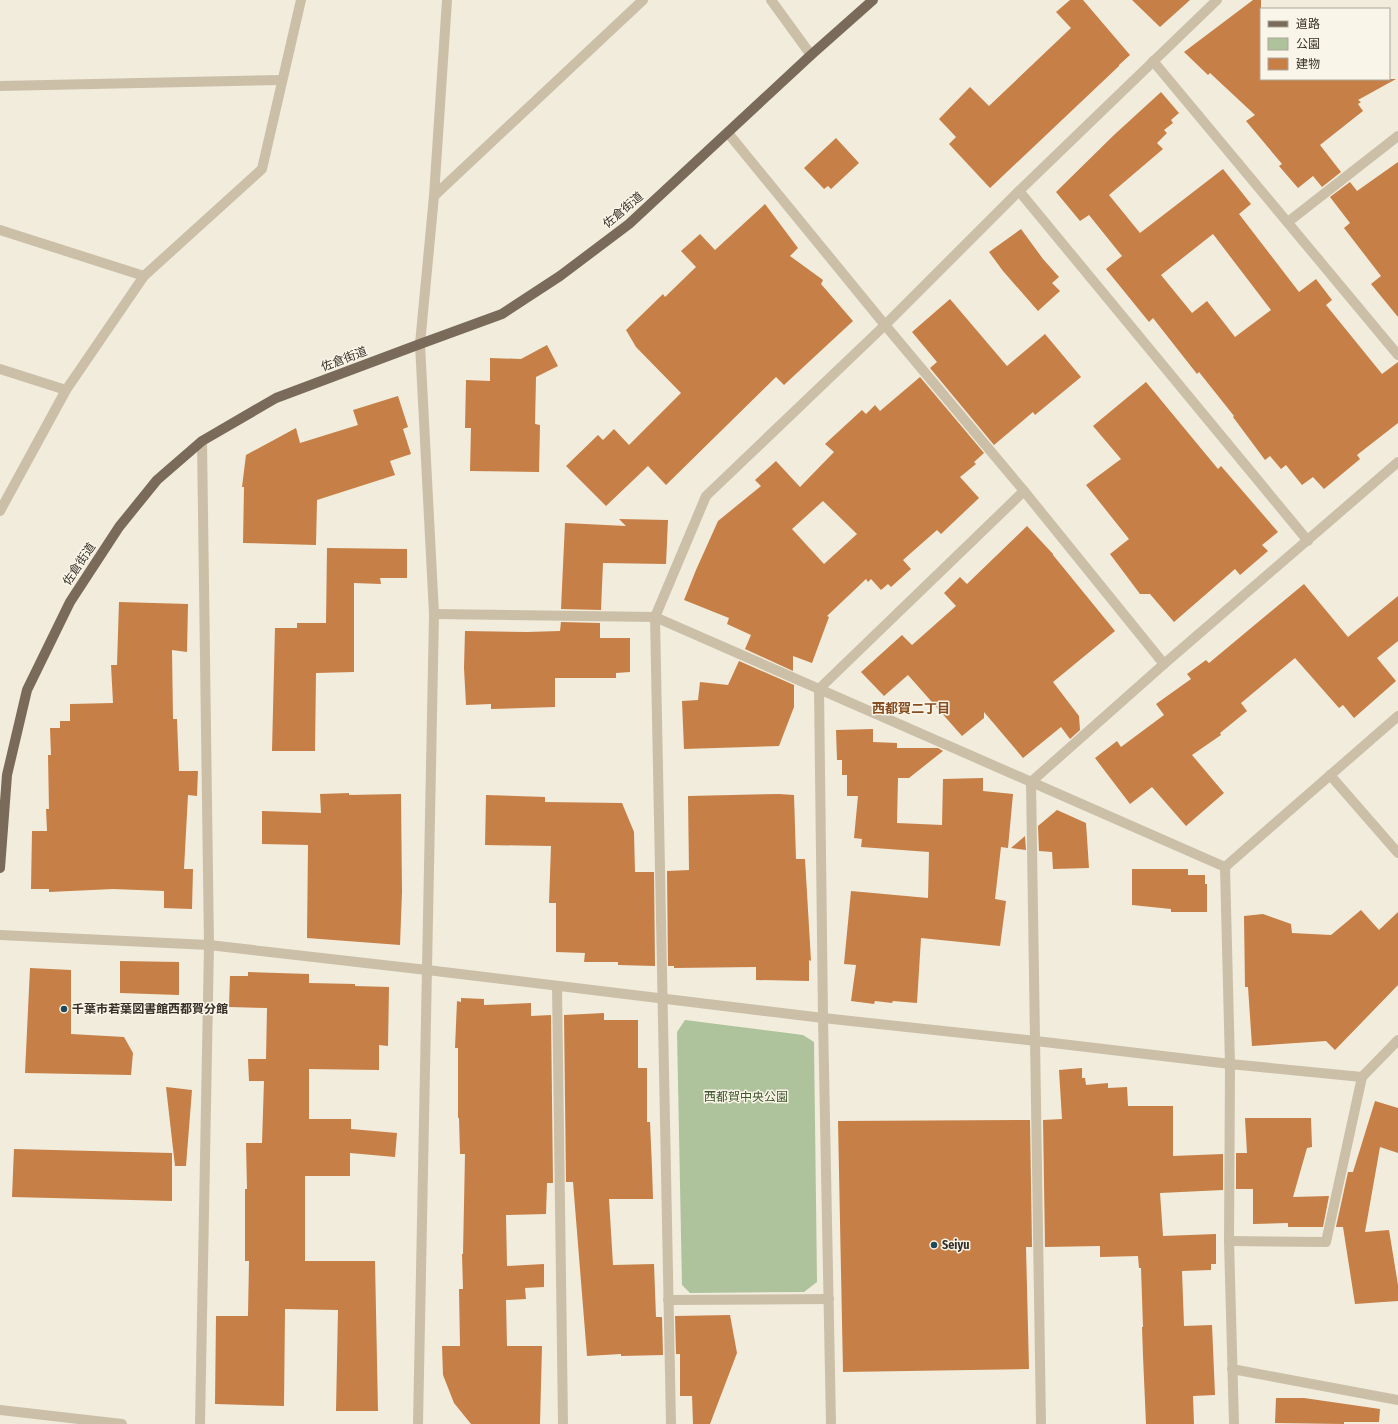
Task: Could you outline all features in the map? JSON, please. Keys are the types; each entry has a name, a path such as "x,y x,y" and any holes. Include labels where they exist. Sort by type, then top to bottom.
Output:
{"main road":[{"name":"佐倉街道","path":"0,868 7,775 27,690 70,602 119,527 157,480 202,441 276,398 502,314 560,276 629,224 873,0"}],"street":[{"path":"0,510 66,390 144,276 262,169 301,0"},
{"path":"418,1424 434,614 420,344 434,196 447,0"},
{"path":"434,196 643,0"},
{"path":"771,0 812,55"},
{"path":"671,1424 655,617 706,496 885,324 1019,191 1217,0"},
{"path":"1154,61 1398,355"},
{"path":"0,86 282,80"},
{"path":"728,132 1024,491 1164,664"},
{"path":"1288,222 1398,136"},
{"path":"1019,191 1308,541"},
{"path":"0,230 144,276"},
{"path":"0,369 66,390"},
{"path":"200,1424 209,945 202,441"},
{"path":"1042,1424 1031,782 1164,664 1398,462"},
{"path":"831,1424 823,1018 819,689 1024,491"},
{"path":"434,614 655,617 1225,867"},
{"path":"1225,867 1398,716"},
{"path":"1330,775 1398,853"},
{"path":"1225,867 1230,1064 1229,1241 1234,1424"},
{"path":"0,935 209,945 823,1018 1230,1064 1362,1077"},
{"path":"557,986 563,1424"},
{"path":"1229,1241 1326,1242 1362,1077 1398,1040"},
{"path":"668,1300 829,1299"},
{"path":"1232,1369 1398,1400"},
{"path":"0,1410 122,1424"}],"green space":[{"name":"西都賀中央公園","path":"685,1020 803,1035 814,1042 817,1282 804,1292 690,1293 682,1285 677,1032"}],"building":[{"path":"1070,0 1083,0 1130,55 990,188 949,144 956,137 939,119 970,87 989,106 1071,28 1056,12"},
{"path":"1132,0 1190,0 1160,27"},
{"path":"1253,0 1261,0 1260,80 1396,79 1358,100 1361,102 1358,104 1363,111 1320,145 1341,172 1322,187 1313,176 1298,188 1279,166 1282,164 1246,121 1255,115 1210,73 1208,75 1184,52"},
{"path":"1161,92 1179,113 1171,120 1173,123 1164,130 1167,133 1157,143 1163,149 1109,195 1140,233 1223,169 1251,204 1239,214 1299,292 1316,279 1332,300 1326,305 1382,374 1398,362 1398,423 1357,455 1360,459 1324,489 1313,477 1302,485 1286,465 1281,469 1270,456 1265,460 1233,417 1234,416 1199,372 1197,374 1153,318 1149,322 1106,269 1122,256 1089,215 1080,221 1056,192 1114,135","holes":["1213,234 1271,310 1235,337 1207,301 1192,313 1161,275"]},
{"path":"836,138 859,163 831,189 828,186 824,189 804,168"},
{"path":"1398,162 1398,317 1371,284 1381,276 1344,228 1350,223 1330,197 1350,182 1357,191"},
{"path":"765,204 798,248 790,256 823,280 821,284 853,321 784,385 776,377 666,485 648,466 606,506 566,466 598,435 603,440 614,429 629,445 681,393 636,347 626,330 663,294 665,297 696,267 681,251 700,234 715,250"},
{"path":"1021,229 1043,259 1059,277 1052,283 1060,291 1038,311 1003,271 989,252"},
{"path":"950,299 1007,366 1045,334 1081,377 1035,415 1033,412 994,445 930,368 937,362 912,332"},
{"path":"547,345 558,366 536,377 535,424 540,425 539,472 470,471 471,428 465,428 466,380 490,381 490,358 521,359"},
{"path":"920,377 984,453 974,462 976,464 960,477 979,498 941,534 937,530 903,560 911,569 891,587 888,584 881,590 871,579 868,582 866,579 827,616 829,617 812,663 793,656 793,671 745,649 751,635 727,624 729,618 684,600 718,521 761,486 755,480 776,461 800,487 834,452 825,444 862,410 866,414 875,405 880,411","holes":["823,501 857,534 824,564 792,529"]},
{"path":"1146,382 1218,469 1221,466 1278,532 1262,545 1268,551 1240,575 1235,569 1174,622 1150,594 1140,594 1110,554 1129,539 1086,485 1121,459 1093,426"},
{"path":"398,396 408,427 403,429 411,454 390,461 395,475 317,500 316,545 243,543 244,487 242,487 246,455 296,428 300,443 358,425 353,410"},
{"path":"619,519 668,520 666,564 603,563 601,610 561,609 565,523 626,526"},
{"path":"1027,526 1053,554 1115,631 1053,682 1079,716 1080,730 1070,739 1061,727 1023,758 984,712 984,718 962,736 908,675 884,696 861,672 902,635 912,645 956,606 944,593 960,577 967,584"},
{"path":"327,548 407,549 407,578 380,578 381,584 354,583 354,672 316,673 315,751 272,751 275,628 297,628 297,623 326,623"},
{"path":"1304,584 1348,637 1398,596 1398,641 1377,658 1396,681 1354,718 1343,705 1339,708 1295,658 1241,703 1247,711 1220,733 1221,735 1192,755 1224,793 1186,826 1152,787 1130,804 1095,758 1117,741 1121,747 1164,715 1156,704 1191,679 1187,674 1206,660 1209,663"},
{"path":"119,602 188,604 187,652 172,650 173,719 177,719 179,771 198,771 197,796 188,795 184,869 193,869 192,909 164,908 164,891 113,889 49,892 49,889 31,889 32,831 47,831 46,809 49,809 48,755 51,755 50,728 60,728 60,721 70,721 70,704 113,703 111,665 117,665"},
{"path":"561,622 600,623 600,638 630,638 630,672 616,673 616,678 555,678 555,707 491,709 491,704 466,705 464,668 465,631 560,631"},
{"path":"739,661 794,685 794,707 779,746 684,749 682,701 698,700 700,682 728,685"},
{"path":"873,729 873,742 897,743 897,748 938,748 943,751 909,778 898,778 897,823 942,825 943,779 983,778 983,791 1013,794 1008,848 1001,847 995,899 1006,901 1000,946 921,938 917,1003 875,1001 874,1004 851,1001 856,965 844,964 851,891 928,898 929,852 861,847 862,839 854,838 858,796 847,796 847,775 842,775 842,760 837,760 836,730"},
{"path":"349,793 349,795 401,794 402,892 400,945 307,938 308,845 262,844 262,811 321,813 320,794"},
{"path":"486,795 545,797 545,802 622,803 634,832 635,872 654,872 655,966 618,965 618,962 584,962 585,953 556,952 556,903 549,903 551,846 485,845"},
{"path":"794,795 796,859 805,859 811,961 809,960 809,981 756,980 756,967 674,968 674,966 668,966 667,871 689,870 688,796"},
{"path":"1057,810 1086,823 1089,868 1053,869 1052,852 1039,851 1038,826"},
{"path":"1025,836 1026,850 1011,848"},
{"path":"1132,869 1188,869 1188,875 1205,875 1205,884 1207,884 1207,912 1171,912 1171,909 1132,905"},
{"path":"1361,910 1379,930 1398,912 1398,985 1335,1050 1326,1041 1252,1046 1248,987 1245,987 1244,916 1263,914 1291,924 1292,933 1331,935"},
{"path":"120,961 179,962 179,995 120,993"},
{"path":"30,968 71,970 71,1034 124,1037 133,1053 131,1075 25,1073"},
{"path":"248,972 309,974 309,983 355,984 355,986 389,987 388,1046 379,1045 379,1070 309,1069 309,1119 351,1119 351,1129 397,1133 395,1157 350,1153 350,1176 305,1176 305,1261 375,1261 378,1411 336,1411 338,1310 285,1309 284,1406 215,1404 216,1316 248,1316 249,1261 245,1261 245,1189 247,1189 246,1143 262,1143 264,1081 249,1081 248,1059 266,1059 267,1008 229,1007 230,976 248,976"},
{"path":"461,998 484,999 484,1005 531,1003 531,1016 551,1015 553,1183 547,1183 546,1214 506,1215 507,1266 544,1264 544,1287 525,1288 526,1299 506,1300 507,1346 542,1346 540,1424 471,1424 454,1403 443,1375 442,1346 460,1346 459,1289 463,1289 462,1254 465,1154 460,1154 458,1118 458,1048 455,1048 457,1001 461,1002"},
{"path":"604,1013 604,1020 638,1020 638,1068 647,1068 647,1122 650,1122 652,1168 653,1199 609,1199 613,1265 654,1264 656,1317 662,1317 663,1355 621,1356 621,1354 587,1356 573,1182 566,1182 564,1015"},
{"path":"1082,1068 1082,1078 1085,1078 1086,1085 1108,1083 1108,1088 1127,1087 1128,1106 1173,1106 1173,1156 1223,1154 1223,1190 1160,1193 1163,1236 1216,1234 1216,1264 1211,1264 1211,1270 1182,1271 1184,1326 1212,1325 1215,1395 1193,1396 1194,1424 1146,1424 1141,1268 1139,1268 1138,1256 1100,1257 1100,1246 1045,1247 1043,1120 1062,1119 1059,1070"},
{"path":"166,1087 192,1090 186,1166 175,1166"},
{"path":"1375,1101 1398,1108 1398,1153 1380,1147 1365,1232 1389,1230 1398,1285 1398,1301 1355,1304 1343,1227 1336,1227 1348,1172 1353,1172"},
{"path":"1245,1118 1311,1118 1312,1147 1307,1148 1293,1197 1329,1196 1323,1227 1288,1227 1288,1223 1253,1224 1253,1189 1236,1189 1236,1153 1247,1153"},
{"name":"Seiyu","path":"1030,1120 1032,1247 1026,1247 1029,1369 843,1372 838,1121"},
{"path":"14,1149 172,1153 172,1201 12,1197"},
{"path":"730,1315 737,1353 710,1424 693,1424 692,1396 680,1396 680,1354 676,1354 675,1316"},
{"path":"1276,1398 1304,1398 1380,1409 1379,1422 1344,1422 1344,1424 1275,1423"}],"place":[{"name":"千葉市若葉図書館西都賀分館","path":"64,1009"},
{"name":"Seiyu","path":"934,1245"}],"district":[{"name":"西都賀二丁目","path":"911,708"}]}
